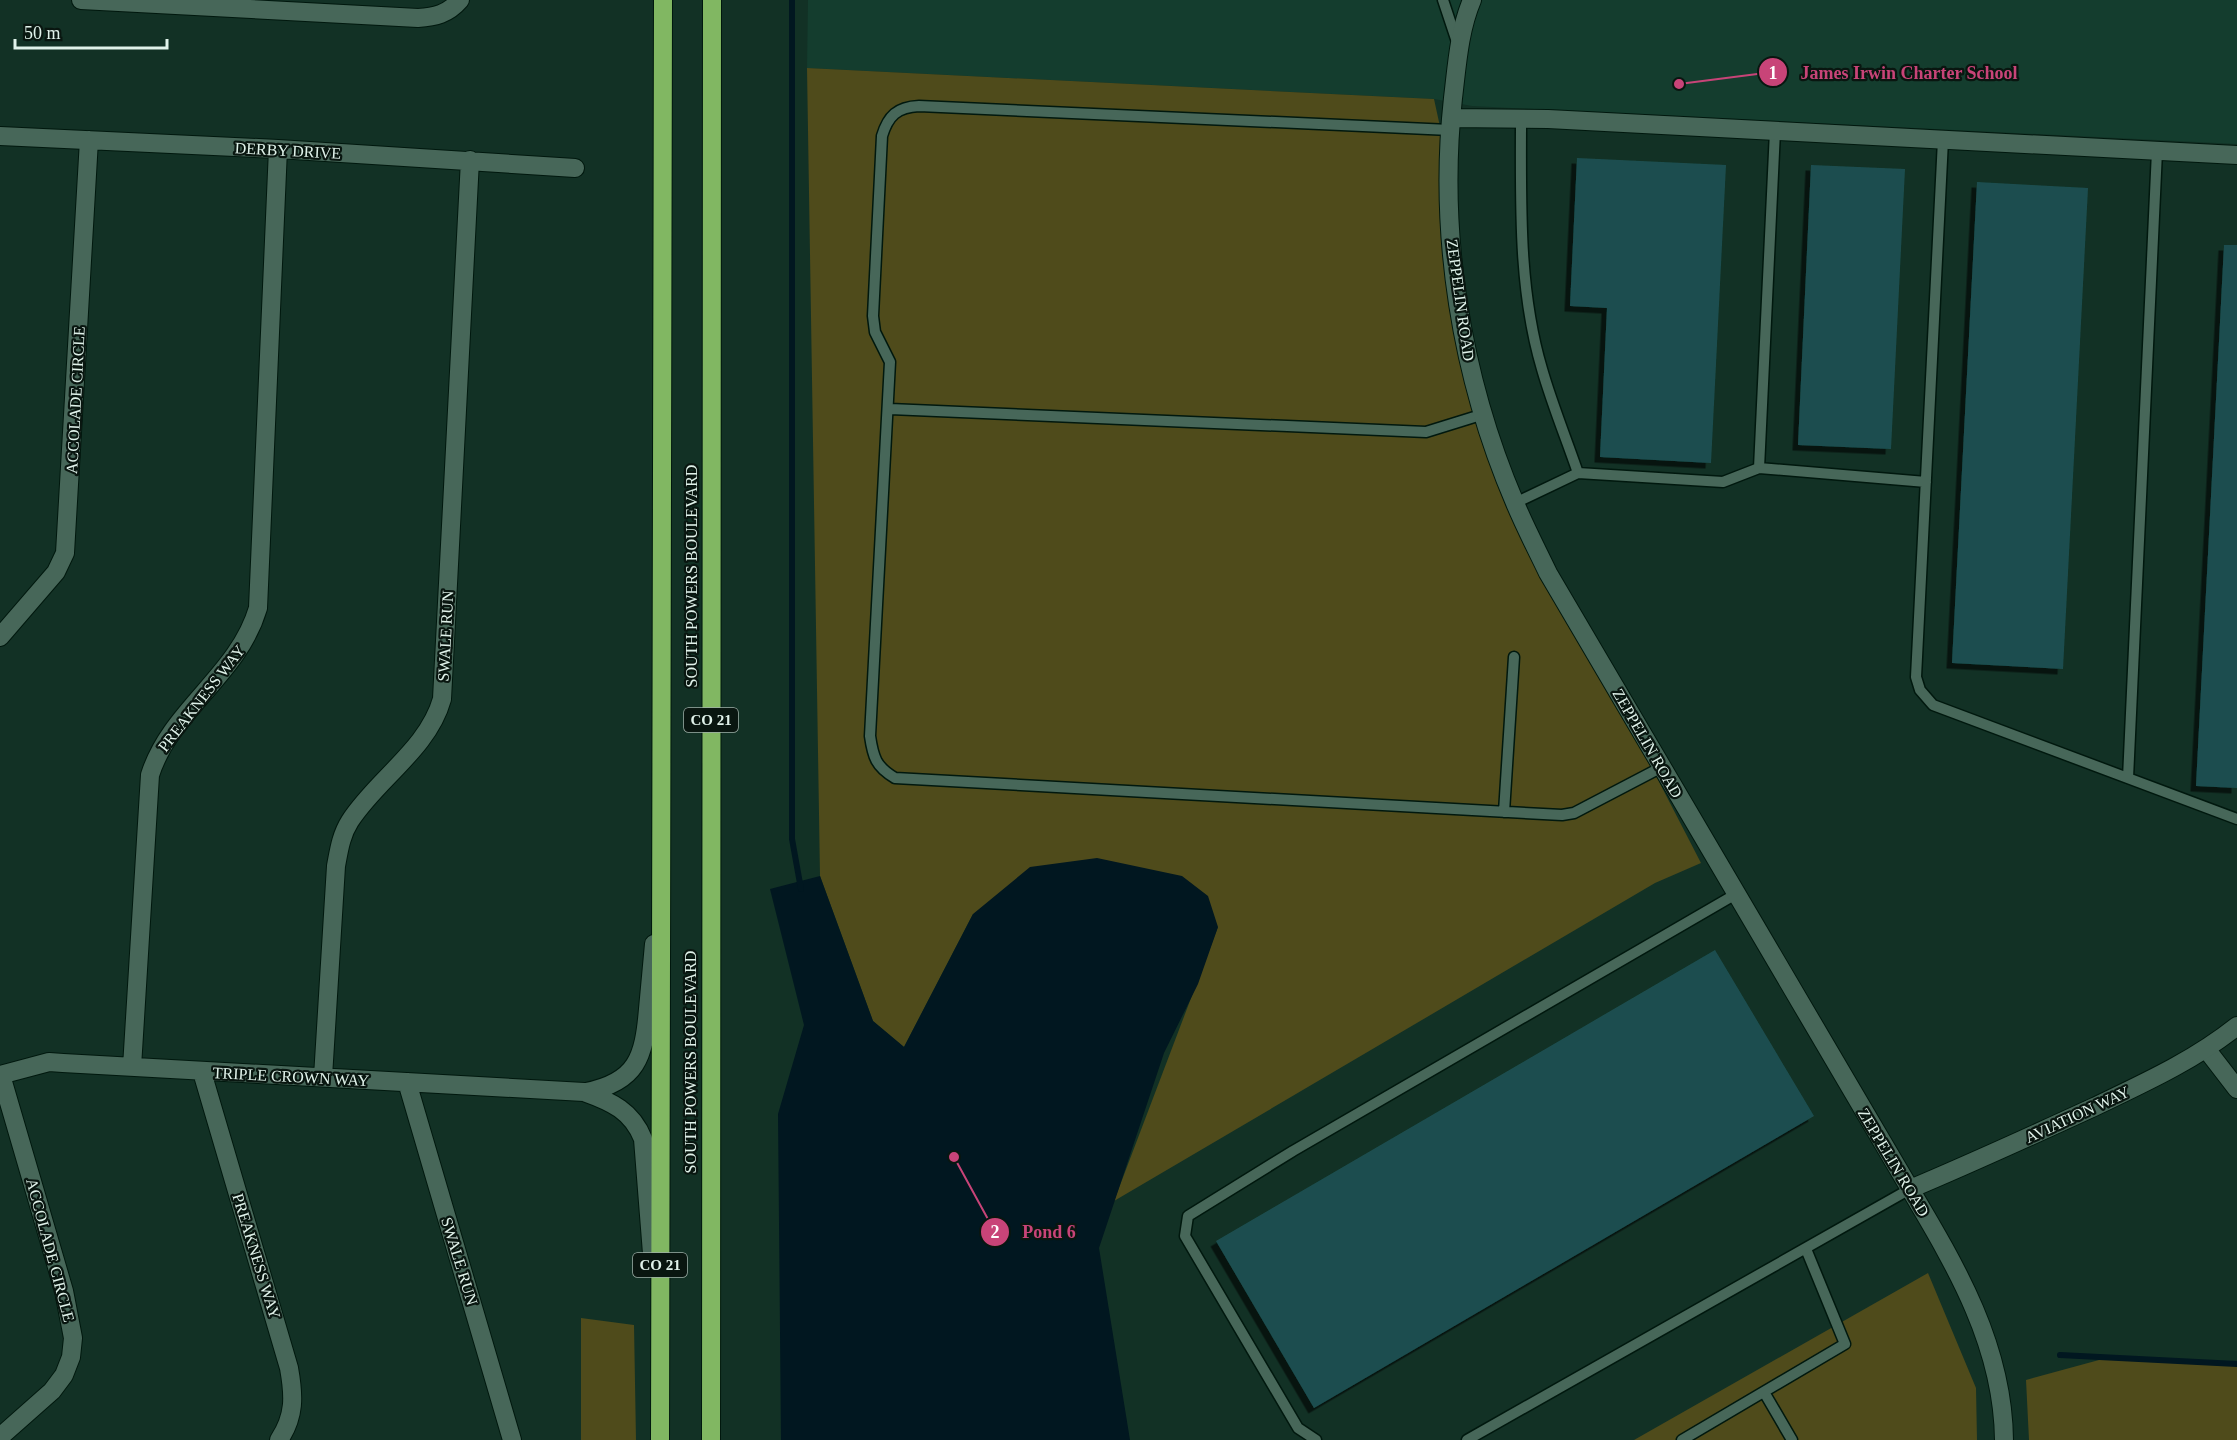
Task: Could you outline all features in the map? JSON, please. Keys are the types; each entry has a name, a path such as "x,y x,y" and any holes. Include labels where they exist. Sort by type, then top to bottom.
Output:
{"highway":[{"name":"SOUTH POWERS BOULEVARD","path":"660,1440 663,0"},
{"name":"SOUTH POWERS BOULEVARD","path":"711,1440 712,0"}],"street":[{"path":"81,0 418,18 436,17 452,9 460,0"},
{"name":"ZEPPELIN ROAD","path":"1472,0 1459,49 1450,124 1450,224 1464,338 1484,414 1515,503 1548,573 1958,1269 1972,1300 1993,1360 2000,1392 2004,1440"},
{"path":"1450,124 1521,119 2237,155"},
{"name":"DERBY DRIVE","path":"0,136 278,149 575,168"},
{"name":"ACCOLADE CIRCLE","path":"0,637 56,572 65,553 89,140"},
{"name":"PREAKNESS WAY","path":"132,1067 150,775 165,739 240,650 251,630 258,608 278,149"},
{"name":"SWALE RUN","path":"323,1077 336,866 341,840 349,822 363,804 436,719 442,699 470,160"},
{"name":"TRIPLE CROWN WAY","path":"0,1075 49,1062 584,1092 607,1088 625,1077 637,1063 646,1043 662,852"},
{"name":"AVIATION WAY","path":"1910,1189 2034,1135 2174,1069 2207,1050 2237,1026"},
{"path":"2207,1050 2237,1089"},
{"name":"PREAKNESS WAY","path":"202,1072 289,1368 294,1392 293,1413 279,1440"},
{"name":"ACCOLADE CIRCLE","path":"0,1075 64,1291 73,1338 71,1357 64,1375 52,1391 0,1437"},
{"name":"SWALE RUN","path":"407,1082 512,1440"},
{"name":"TRIPLE CROWN WAY","path":"584,1092 609,1101 626,1111 637,1123 643,1139 659,1348"}],"lane":[{"path":"1443,0 1459,49"},
{"path":"1450,124 919,106 896,111 887,122 882,136 873,316 875,332 890,362 890,409 870,736 873,757 879,769 895,778 1562,815 1574,813 1662,767"},
{"path":"1521,119 1521,213 1528,298 1541,368 1578,473"},
{"path":"1759,468 1775,131"},
{"path":"1943,140 1916,677 1920,690 1933,705 2237,819"},
{"path":"2128,778 2157,151"},
{"path":"890,409 1426,432 1484,414"},
{"path":"1515,503 1578,473 1723,482 1759,468 1926,482"},
{"path":"1504,812 1514,657"},
{"path":"1316,1440 1298,1428 1185,1236 1188,1216 1293,1151 1736,894"},
{"path":"1467,1440 1910,1189"},
{"path":"1682,1440 1845,1344 1806,1249"},
{"path":"1764,1392 1792,1440"}],"shaded area":[{"path":"808,0 2237,0 2237,144 1472,106 1434,99 807,68"},
{"path":"807,68 1434,99 1449,168 1455,279 1515,503 1701,863 1655,883 1114,1201 1218,927 973,914 904,1047 873,1021 820,876"},
{"path":"1928,1273 1976,1388 1977,1440 1634,1440"},
{"path":"581,1318 634,1325 636,1440 581,1440"},
{"path":"2110,1357 2237,1366 2237,1440 2029,1440 2026,1380"}],"water":[{"path":"1097,858 1182,876 1208,896 1218,927 1198,984 1164,1053 1099,1248 1130,1440 781,1440 778,1114 804,1025 770,889 820,876 873,1021 904,1047 973,914 1030,867"}],"building":[{"path":"1577,158 1726,165 1711,463 1600,457 1607,308 1570,306"},
{"path":"1811,165 1905,169 1891,449 1798,445"},
{"path":"1977,182 2088,188 2063,669 1952,663"},
{"path":"2224,245 2237,245 2237,788 2196,786"},
{"path":"1715,950 1814,1116 1314,1408 1216,1241"}],"waterway":[{"path":"792,0 792,839 801,889"},
{"path":"2060,1355 2237,1364"}],"place":[{"name":"James Irwin Charter School","path":"1679,84"},
{"name":"Pond 6","path":"954,1157"}]}
